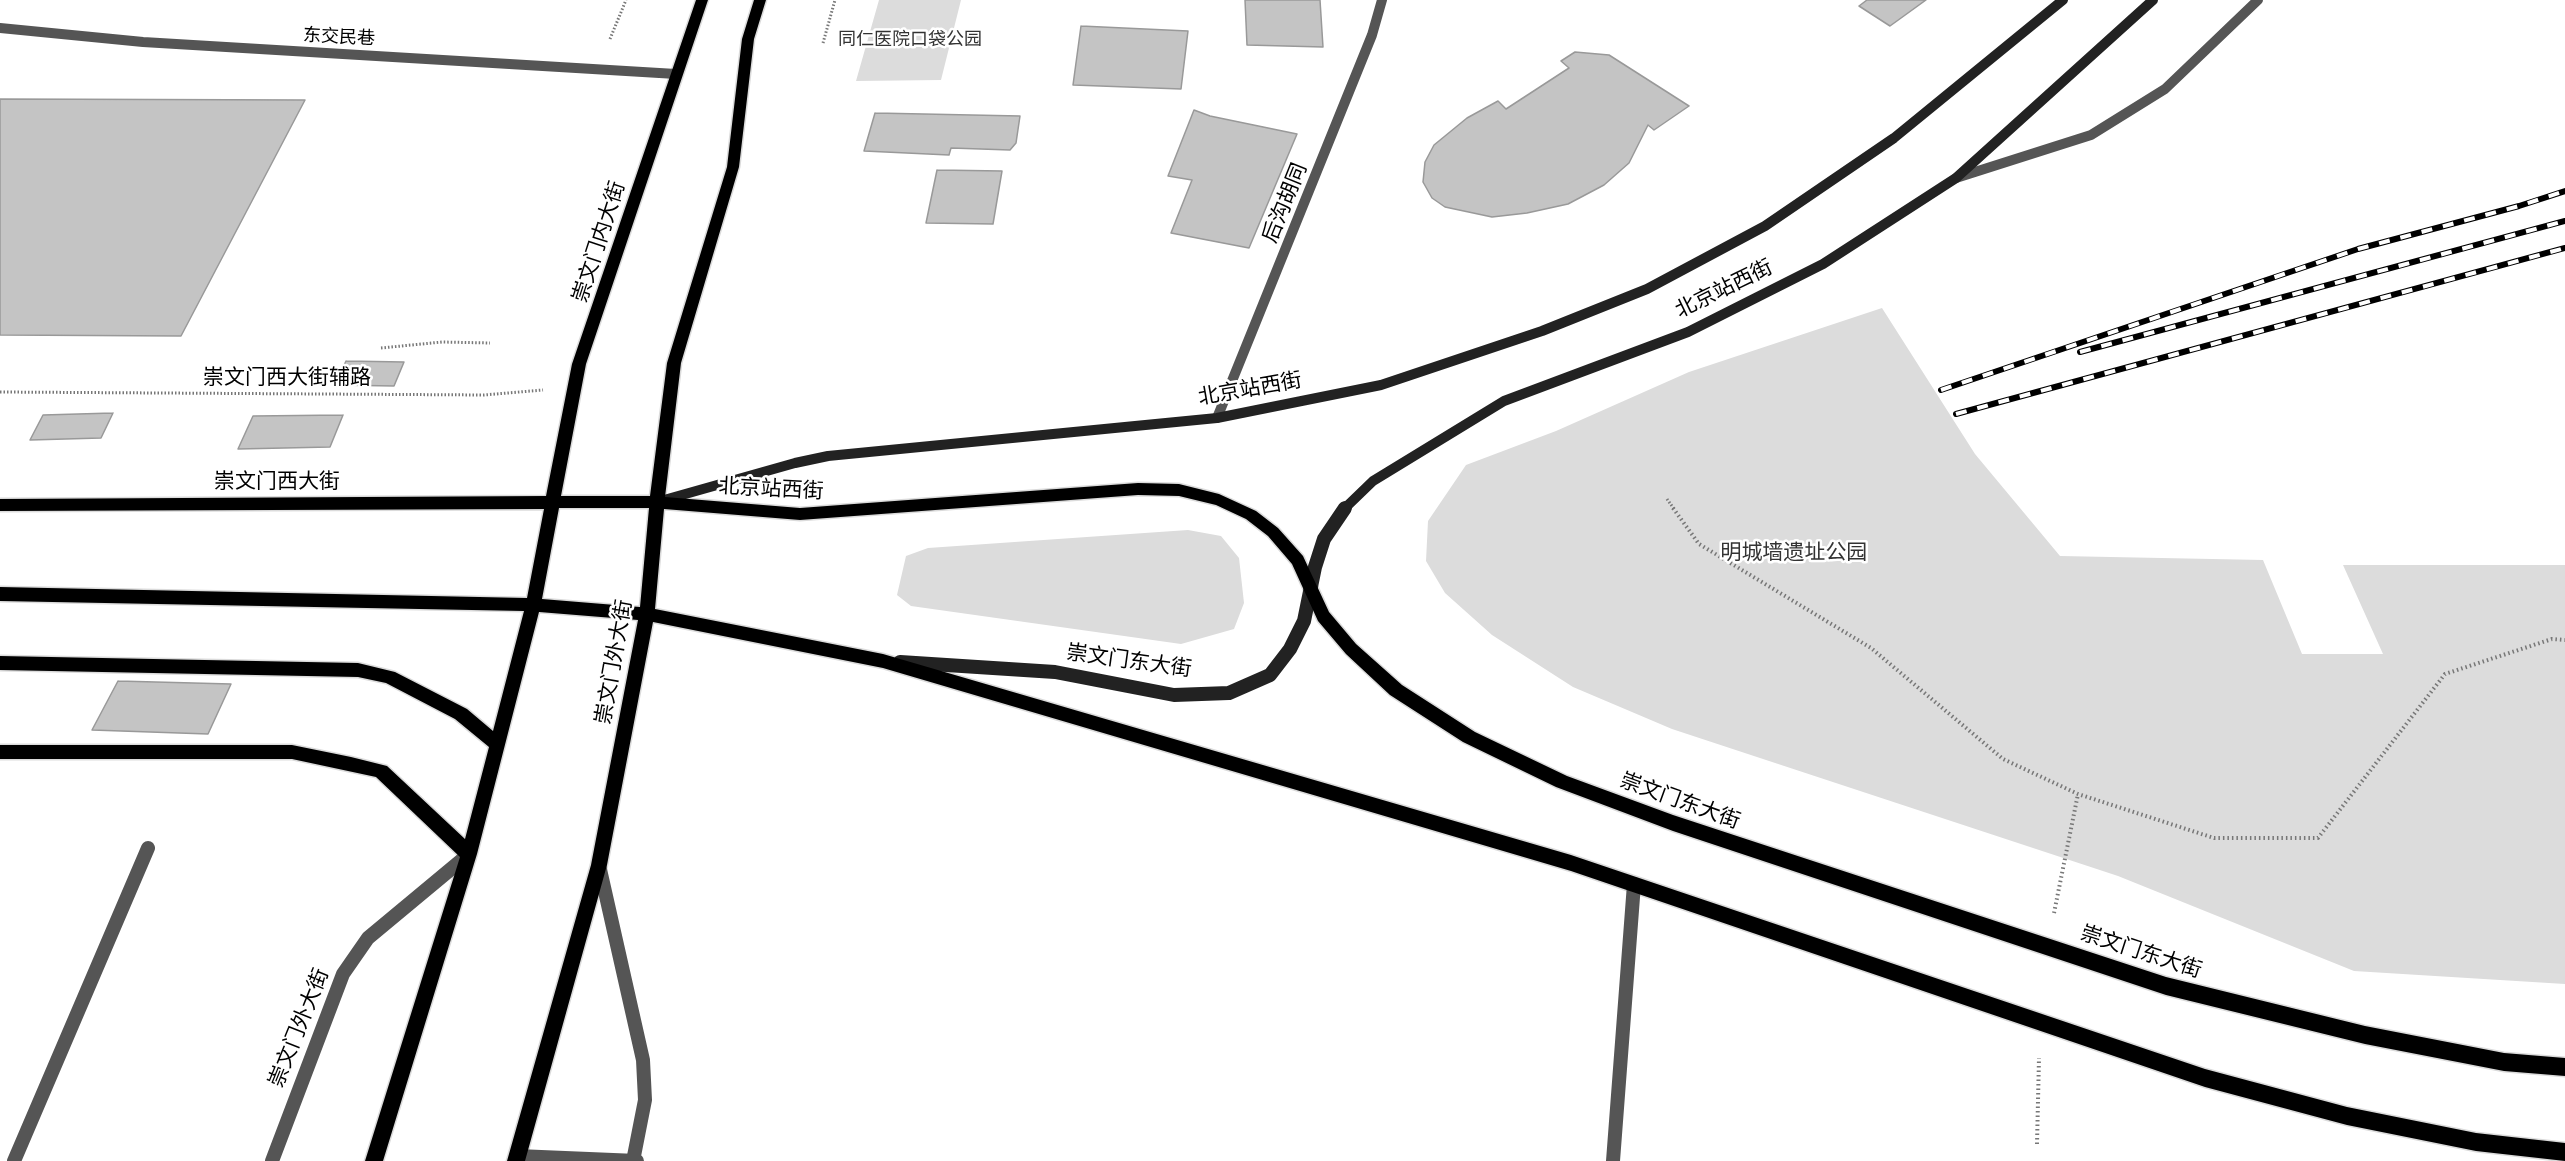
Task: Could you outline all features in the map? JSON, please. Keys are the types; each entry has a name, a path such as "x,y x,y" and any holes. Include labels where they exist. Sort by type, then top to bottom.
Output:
{"main road":[{"name":"崇文门内大街","path":"554,501 573,387 702,0"},
{"path":"657,502 674,363 733,167 748,39 760,0"},
{"name":"北京站西街","path":"657,502 789,464 828,456 1218,418 1381,385 1542,331 1647,289 1766,225 1894,138 2063,0"},
{"name":"北京站西街","path":"1310,591 1324,539 1343,510 1372,481 1504,401 1688,332 1823,264 1956,178 2153,0"},
{"name":"北京站西街","path":"657,502 800,514 1138,489 1179,490 1219,500 1251,515 1273,532 1298,560 1310,591"},
{"path":"374,1161 469,854 533,605 554,501"},
{"name":"崇文门西大街","path":"0,505 657,502"},
{"name":"崇文门外大街","path":"516,1159 599,865 647,614 657,502"},
{"name":"崇文门东大街","path":"883,661 1055,672 1174,695 1229,693 1270,675 1290,649 1304,621 1310,591"},
{"name":"崇文门东大街","path":"1310,591 1323,616 1351,649 1396,690 1469,737 1562,782 1684,827 2048,945 2166,986 2365,1035 2504,1062 2565,1067"},
{"path":"0,594 533,605"},
{"name":"崇文门东大街","path":"533,605 647,614 883,661 1571,863 2205,1078 2347,1116 2476,1142 2565,1152"},
{"path":"0,663 358,670 389,677 461,714 498,744"},
{"path":"0,752 292,752 351,764 381,771 469,854"}],"street":[{"name":"后沟胡同","path":"1218,418 1372,35 1382,0"},
{"path":"1956,178 2091,135 2165,89 2258,0"},
{"name":"东交民巷","path":"0,28 143,42 676,74"},
{"path":"14,1161 148,848"},
{"name":"崇文门外大街","path":"272,1161 343,974 368,938 469,854"},
{"name":"崇文门外大街","path":"599,865 644,1060 645,1100 635,1161"},
{"path":"1612,1161 1634,884"},
{"path":"516,1159 635,1161"}],"path":[{"path":"823,43 835,0"},
{"path":"381,348 442,342 490,343"},
{"name":"崇文门西大街辅路","path":"0,392 484,395 573,387"},
{"path":"1667,499 1699,544 1871,648 2003,759 2078,794 2214,838 2318,838 2445,674 2552,639 2565,640"}],"green space":[{"name":"同仁医院口袋公园","path":"879,0 961,0 941,80 856,81"},
{"name":"明城墙遗址公园","path":"1882,308 1975,454 2060,556 2263,560 2302,654 2383,654 2343,565 2565,565 2565,984 2354,971 2118,876 1672,729 1573,687 1492,635 1445,593 1426,561 1428,521 1466,465 1556,431 1689,372"},
{"path":"1188,530 1221,536 1239,558 1244,603 1234,629 1181,644 911,606 897,595 906,556 928,548"}],"building":[{"path":"1245,0 1320,0 1323,47 1247,45"},
{"path":"1867,0 1926,0 1890,26 1859,6"},
{"path":"1081,26 1188,31 1181,89 1073,85"},
{"path":"1575,52 1609,55 1689,106 1654,130 1648,125 1629,163 1604,185 1568,204 1527,213 1492,217 1445,207 1432,198 1423,182 1425,162 1434,145 1467,118 1498,101 1506,109 1569,68 1561,61"},
{"path":"0,99 305,100 181,336 0,335"},
{"path":"1194,110 1210,116 1297,134 1249,248 1171,233 1192,180 1168,176"},
{"path":"875,113 1020,116 1016,143 1010,150 951,148 949,155 864,151"},
{"path":"937,170 1002,171 993,224 926,223"},
{"path":"346,361 404,362 394,386 335,385"},
{"path":"113,413 101,438 30,440 43,415"},
{"path":"343,415 330,447 238,449 253,416"},
{"path":"118,681 231,684 208,734 92,730"}],"railway":[{"path":"1941,390 2358,249 2519,206 2565,191"},
{"path":"2080,352 2565,221"},
{"path":"1956,414 2565,248"}]}
